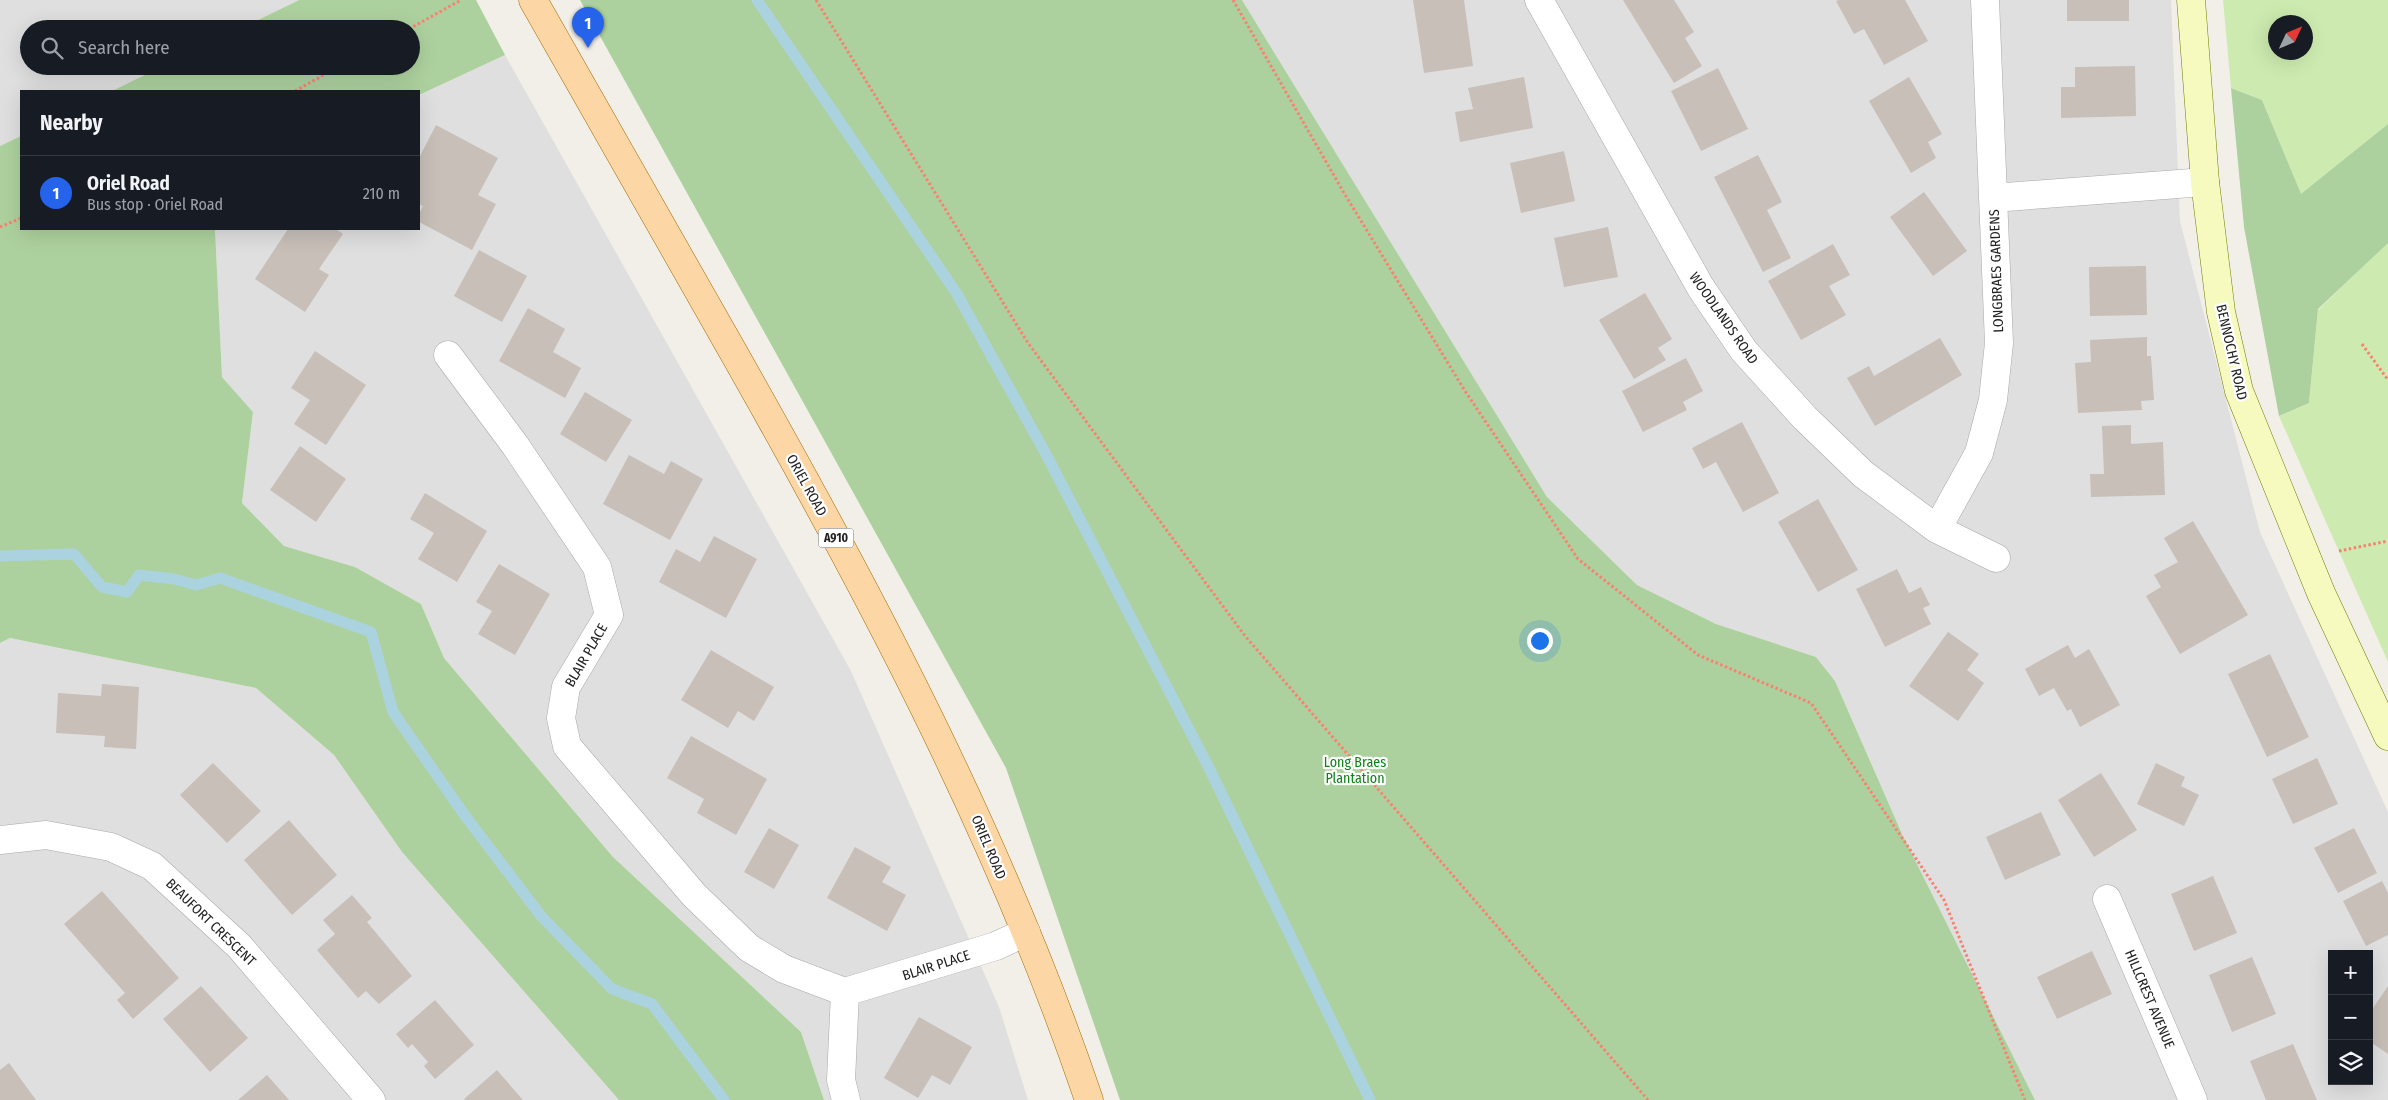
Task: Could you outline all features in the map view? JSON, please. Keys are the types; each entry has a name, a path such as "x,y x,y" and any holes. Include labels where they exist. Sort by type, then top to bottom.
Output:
{"main road":[{"name":"ORIEL ROAD","path":"533,0 781,436 887,631 968,798 1026,932 1089,1100"}],"street":[{"name":"WOODLANDS ROAD","path":"1539,0 1701,288 1744,351 1805,418 1863,474 1937,528 1996,558"},
{"name":"LONGBRAES GARDENS","path":"1937,528 1979,453 1993,400 1999,343 1985,0"},
{"name":"BENNOCHY ROAD","path":"2191,0 2205,182 2221,312 2239,391 2321,593 2388,736"},
{"path":"1993,198 2205,182"},
{"name":"BLAIR PLACE","path":"448,355 515,444 597,567 609,615 566,687 562,718 567,746 694,895 749,948 784,969 845,992 996,946 1026,932"},
{"name":"BEAUFORT CRESCENT","path":"0,840 46,835 111,847 152,866 239,946 372,1100"},
{"name":"HILLCREST AVENUE","path":"2107,899 2193,1100"},
{"path":"845,992 841,1080 846,1100"}],"path":[{"path":"420,23 461,0"},
{"path":"816,0 1028,343 1245,636 1648,1100"},
{"path":"1233,0 1344,193 1460,383 1578,559 1698,655 1811,703 1944,900 2025,1100"},
{"path":"297,90 324,75"},
{"path":"0,227 20,218"},
{"path":"2362,344 2388,380"},
{"path":"2306,558 2388,540"}],"shaded area":[{"path":"0,0 299,0 258,20 20,20 20,75 145,75 114,90 20,90 20,136 0,146"},
{"path":"1242,0 2171,0 2180,221 2260,532 2388,812 2388,1100 2035,1100 1902,834 1835,681 1816,657 1716,624 1637,585 1547,497"},
{"path":"505,55 851,671 999,1007 1028,1100 824,1100 801,1032 613,857 444,658 421,604 355,567 284,546 242,503 253,412 222,377 215,230 420,230 420,95"},
{"path":"10,638 256,688 334,755 402,852 619,1100 0,1100 0,643"}],"green space":[{"path":"299,0 476,0 505,55 420,95 420,90 114,90 145,75 420,75 420,20 258,20"},
{"name":"Long Braes Plantation","path":"580,0 1242,0 1547,497 1637,585 1716,624 1816,657 1835,681 1902,834 2035,1100 1120,1100 1006,768"},
{"path":"2223,0 2388,0 2388,124 2301,195 2262,100 2231,88"},
{"path":"2231,88 2262,100 2301,194 2388,124 2388,243 2318,309 2309,403 2279,416 2244,227"},
{"path":"20,136 20,230 215,230 222,377 253,412 242,503 284,546 355,567 421,604 444,658 613,857 801,1032 824,1100 619,1100 402,852 334,755 256,688 10,638 0,643 0,146"},
{"path":"2388,242 2388,662 2279,416 2309,403 2318,310"}],"building":[{"path":"1413,0 1464,0 1473,66 1424,73"},
{"path":"1623,0 1674,0 1694,32 1685,38 1702,66 1674,83"},
{"path":"1905,0 1928,41 1884,65 1864,29 1854,34 1836,1"},
{"path":"2067,0 2129,0 2129,21 2067,21"},
{"path":"2135,66 2136,116 2061,118 2061,87 2075,87 2075,67"},
{"path":"1718,68 1748,129 1701,151 1671,91"},
{"path":"1524,77 1533,128 1460,142 1455,112 1473,109 1468,88"},
{"path":"1909,77 1942,134 1928,142 1936,158 1911,173 1869,101"},
{"path":"436,125 498,158 478,195 496,204 472,250 420,223 420,212 423,206 420,204 420,156"},
{"path":"1564,151 1575,201 1521,213 1510,163"},
{"path":"1758,155 1782,202 1767,210 1791,258 1763,272 1714,177"},
{"path":"1924,192 1967,251 1933,276 1890,217"},
{"path":"1608,227 1618,277 1564,287 1554,238"},
{"path":"287,230 337,230 343,234 319,269 329,275 305,312 255,279"},
{"path":"1833,244 1850,275 1829,286 1846,315 1801,340 1768,281"},
{"path":"479,250 527,276 502,322 454,296"},
{"path":"2146,266 2147,315 2090,316 2089,267"},
{"path":"1645,293 1672,339 1658,348 1666,360 1634,379 1599,320"},
{"path":"528,308 565,329 553,352 581,368 565,398 499,361"},
{"path":"2147,337 2147,356 2151,356 2154,400 2141,401 2142,410 2078,413 2075,363 2091,362 2090,340"},
{"path":"1940,338 1962,375 1875,426 1847,378 1869,366 1874,376"},
{"path":"315,351 366,385 326,445 294,424 310,400 291,388"},
{"path":"1686,358 1703,391 1683,402 1687,410 1643,432 1622,391"},
{"path":"585,392 632,420 606,462 560,434"},
{"path":"1742,422 1779,493 1743,512 1716,462 1703,469 1692,448"},
{"path":"2131,425 2131,444 2163,442 2165,495 2091,497 2090,474 2104,474 2102,426"},
{"path":"300,446 346,479 316,522 270,490"},
{"path":"629,455 664,474 671,461 703,479 670,540 603,504"},
{"path":"425,493 487,531 457,582 418,559 434,533 410,519"},
{"path":"1818,499 1858,570 1818,592 1778,522"},
{"path":"2193,521 2248,615 2180,654 2146,596 2161,587 2154,575 2178,562 2164,538"},
{"path":"714,536 757,559 726,618 659,582 676,549 700,562"},
{"path":"499,564 550,594 515,655 478,634 492,611 476,602"},
{"path":"1897,569 1909,593 1921,587 1930,605 1923,608 1931,624 1885,647 1856,589"},
{"path":"1948,632 1979,654 1967,670 1984,683 1958,721 1909,686"},
{"path":"2068,645 2075,658 2089,649 2120,705 2080,727 2071,709 2067,711 2054,688 2039,696 2025,669"},
{"path":"711,650 774,687 754,721 738,711 728,728 681,700"},
{"path":"2270,654 2309,737 2267,757 2228,674"},
{"path":"102,684 139,687 136,749 104,747 105,736 56,733 58,693 101,696"},
{"path":"691,736 767,779 736,835 697,813 704,799 667,778"},
{"path":"2317,758 2338,804 2293,824 2272,779"},
{"path":"213,763 261,811 227,843 180,795"},
{"path":"2156,763 2185,777 2181,786 2199,795 2184,826 2137,804"},
{"path":"2101,773 2137,830 2094,857 2058,800"},
{"path":"2041,812 2061,855 2005,880 1986,837"},
{"path":"289,820 337,875 292,915 244,860"},
{"path":"769,828 799,845 774,889 744,872"},
{"path":"2354,828 2377,873 2338,893 2314,848"},
{"path":"855,847 891,867 882,882 906,895 887,931 827,898"},
{"path":"2213,876 2237,933 2194,951 2171,894"},
{"path":"2382,881 2388,893 2388,935 2366,946 2343,901"},
{"path":"102,891 179,978 133,1019 117,1000 125,993 64,924"},
{"path":"352,895 372,918 367,922 412,976 379,1004 366,991 358,998 317,950 335,934 323,920"},
{"path":"2092,951 2112,994 2057,1019 2037,977"},
{"path":"2252,957 2276,1014 2232,1032 2209,975"},
{"path":"201,986 248,1038 210,1072 163,1019"},
{"path":"2388,986 2388,1054 2373,1044 2373,1008"},
{"path":"435,1000 474,1045 435,1079 424,1066 428,1062 412,1044 408,1048 396,1034"},
{"path":"919,1017 972,1047 950,1085 932,1075 918,1098 884,1078"},
{"path":"2293,1044 2317,1100 2266,1100 2250,1061"},
{"path":"9,1063 36,1100 0,1100 0,1070"},
{"path":"497,1070 523,1100 464,1099"},
{"path":"267,1075 289,1100 238,1100"}],"waterway":[{"path":"757,0 957,294 1047,456 1208,766 1370,1100"},
{"path":"0,556 74,554 102,587 127,592 139,575 174,579 196,585 220,578 371,632 393,712 463,813 541,916 612,989 652,1004 724,1100"}],"place":[{"name":"Oriel Road","path":"588,48"}]}
